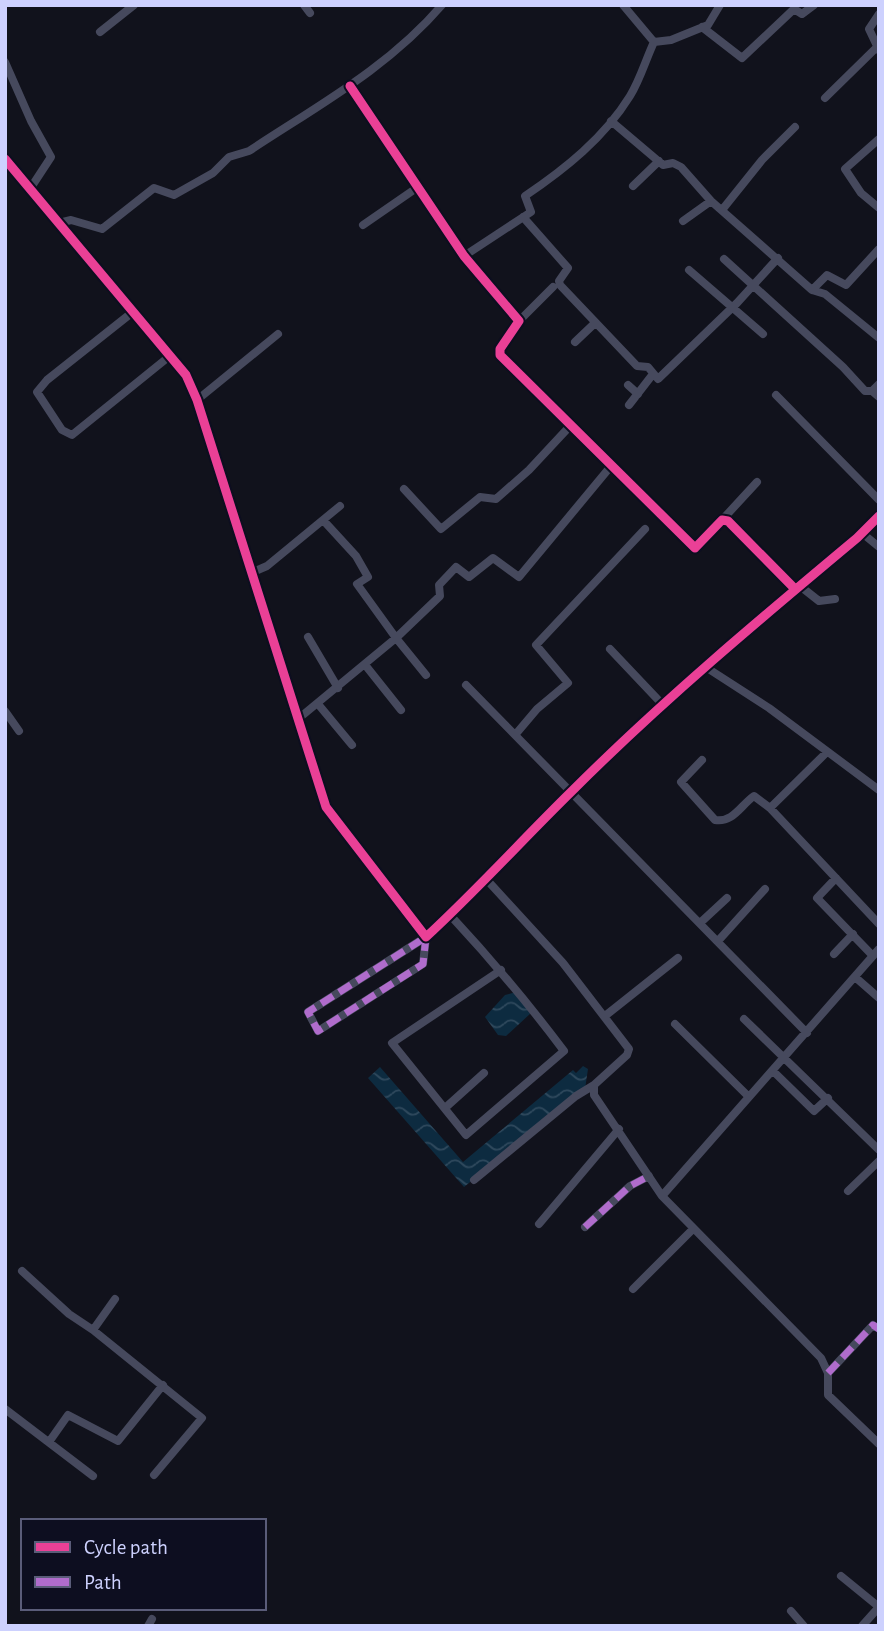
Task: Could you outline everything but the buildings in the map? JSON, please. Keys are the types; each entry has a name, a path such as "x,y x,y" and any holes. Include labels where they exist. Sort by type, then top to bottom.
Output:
{"street":[{"path":"100,32 134,5"},
{"path":"59,222 71,220 102,229 154,188 174,195 213,173 229,157 249,151 350,86 415,36 442,5"},
{"path":"622,5 654,42"},
{"path":"654,42 671,40 708,25 720,5"},
{"path":"702,27 741,58 794,9 802,14 814,5"},
{"path":"825,98 878,48 869,29 879,14"},
{"path":"464,257 531,212 525,196 582,153 611,121 631,94 654,42"},
{"path":"5,62 31,121 51,157 30,189"},
{"path":"350,86 464,257 519,321"},
{"path":"611,121 663,165 673,163 681,167 711,201 812,290 825,294 879,338"},
{"path":"722,210 762,160 795,127"},
{"path":"879,139 845,169 861,193 879,208"},
{"path":"5,159 186,375 197,400 326,807 426,937 423,964 318,1031 307,1012 426,937 487,880 572,790 704,666 879,516"},
{"path":"633,186 659,161"},
{"path":"363,225 418,187"},
{"path":"683,220 711,201"},
{"path":"523,217 568,268 559,281 560,285 638,366 645,366 661,377 778,258"},
{"path":"812,290 827,275 845,285 879,248"},
{"path":"724,259 755,284 864,391 876,390"},
{"path":"689,270 763,334"},
{"path":"552,287 519,321 500,349 500,355 695,548 757,482"},
{"path":"134,311 47,380 37,392 62,430 72,435 171,355"},
{"path":"575,342 595,323"},
{"path":"197,400 278,334"},
{"path":"629,405 653,374"},
{"path":"628,386 638,394"},
{"path":"776,395 879,500"},
{"path":"404,489 441,529 480,498 496,499 537,463 570,425"},
{"path":"298,719 366,666 440,596 439,585 456,567 469,577 493,558 519,577 611,466"},
{"path":"251,573 267,566 340,506"},
{"path":"323,520 356,556 368,577 358,584 426,675"},
{"path":"722,520 737,528 798,588 819,601 835,599"},
{"path":"515,735 537,709 568,683 536,645 645,529"},
{"path":"862,533 879,547"},
{"path":"308,637 338,688"},
{"path":"610,649 663,705"},
{"path":"366,666 401,710"},
{"path":"704,666 769,708 879,790"},
{"path":"466,685 572,790 807,1033"},
{"path":"318,704 352,746"},
{"path":"5,711 19,731"},
{"path":"770,808 827,752"},
{"path":"702,760 681,782 715,820 734,816 754,796 770,808 879,924"},
{"path":"662,1196 876,952 853,934 817,898 836,878"},
{"path":"474,1180 576,1096 594,1085 627,1055 629,1049 563,963 487,880"},
{"path":"718,941 765,889"},
{"path":"700,923 727,898"},
{"path":"450,915 501,970 564,1051 467,1135 392,1043 501,970"},
{"path":"834,954 853,934"},
{"path":"605,1016 678,958"},
{"path":"855,976 879,998"},
{"path":"744,1019 879,1150"},
{"path":"675,1024 749,1097"},
{"path":"773,1071 814,1111 828,1098"},
{"path":"445,1108 484,1073"},
{"path":"594,1085 594,1095 662,1196 692,1230 821,1358 828,1373 828,1395 879,1444"},
{"path":"539,1224 619,1129"},
{"path":"848,1191 879,1161"},
{"path":"585,1227 630,1186 649,1176"},
{"path":"633,1289 692,1230"},
{"path":"22,1271 69,1314 93,1329 202,1418 154,1475"},
{"path":"93,1329 115,1299"},
{"path":"828,1373 873,1325 879,1329"},
{"path":"49,1442 68,1415 118,1441 163,1385"},
{"path":"5,1409 93,1476"},
{"path":"841,1576 879,1607 862,1626"},
{"path":"791,1611 804,1626"}],"water":[{"path":"516,992 531,1013 506,1036 498,1035 485,1017 505,995"},
{"path":"583,1066 588,1069 585,1089 464,1187 368,1078 380,1067 463,1162 573,1070 576,1073"}],"marked path":[{"path":"426,937 423,964 318,1031 308,1012 426,937"},
{"path":"585,1227 630,1186 649,1176"},
{"path":"828,1373 873,1325 879,1329"}],"cycle path":[{"path":"350,86 464,256 519,321 500,349 500,355 695,548 722,520 728,521 795,589"},
{"path":"5,159 186,375 197,400 326,807 426,937 641,725 879,516"}]}
